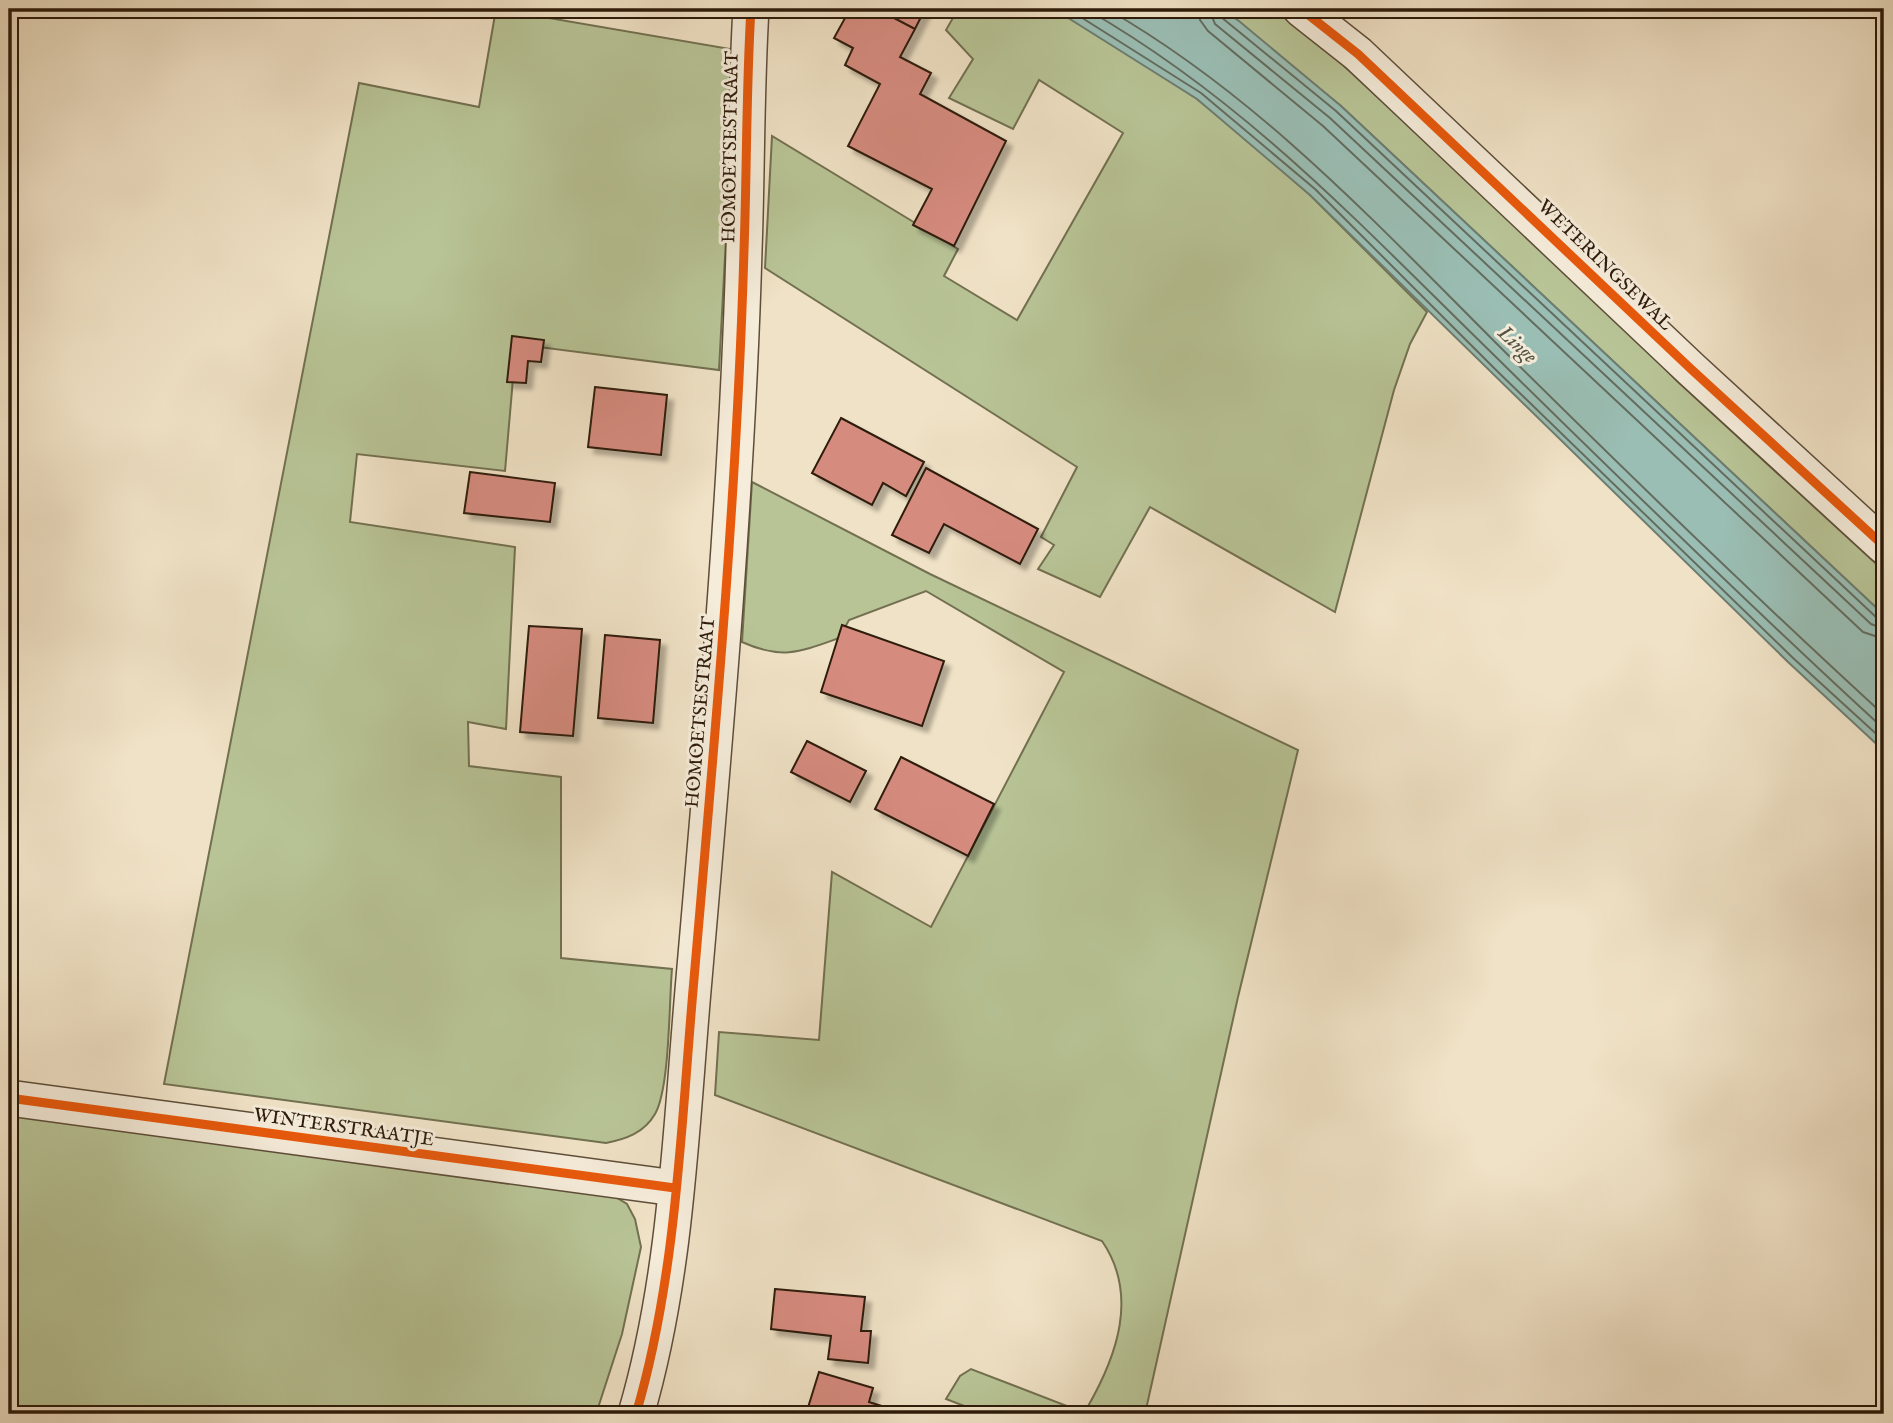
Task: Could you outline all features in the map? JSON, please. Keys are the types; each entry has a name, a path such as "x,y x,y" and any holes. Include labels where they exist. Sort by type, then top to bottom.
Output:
{"street":[{"name":"HOMOETSESTRAAT","path":"636,1414 652,1357 676,1188 727,574 744,249 745,99 751,9"},
{"name":"WETERINGSEWAL","path":"1301,9 1367,63 1691,369 1884,546"},
{"name":"WINTERSTRAATJE","path":"9,1098 676,1188"}],"green space":[{"path":"496,9 736,50 719,370 516,344 505,471 357,454 350,522 515,547 506,729 468,722 469,766 561,777 561,958 672,969 668,1044 660,1102 646,1126 627,1137 606,1143 164,1084 359,83 479,107"},
{"path":"958,9 1054,9 1103,37 1197,99 1250,142 1310,195 1427,312 1410,344 1394,390 1335,612 1150,507 1100,597 1038,569 1054,545 1041,537 1077,467 765,268 772,136 958,249 944,276 1017,320 1123,133 1039,80 1013,129 949,98 973,59 946,30"},
{"path":"1221,9 1273,9 1331,54 1606,308 1677,381 1884,571 1884,615 1341,106"},
{"path":"752,482 930,574 1298,750 1238,997 1145,1414 985,1414 946,1399 960,1376 971,1369 1077,1410 1087,1408 1107,1368 1120,1325 1119,1283 1113,1262 1102,1241 715,1095 719,1032 819,1040 832,872 931,927 1064,672 926,591 849,620 839,638 813,647 780,652 756,648 742,642"},
{"path":"9,1115 609,1193 627,1204 635,1219 641,1247 622,1334 596,1414 9,1414"}],"water":[{"name":"Linge","path":"1054,9 1221,9 1341,106 1884,615 1884,751 1788,662 1310,195 1197,99"}],"building":[{"path":"850,9 877,9 915,29 900,57 931,73 920,94 1006,141 954,246 913,225 932,189 848,146 880,84 845,65 853,48 834,38"},
{"path":"877,9 925,9 915,29"},
{"path":"512,336 544,340 541,362 528,361 526,383 507,382"},
{"path":"595,387 667,395 661,455 588,447"},
{"path":"841,418 924,462 906,496 883,483 872,505 812,473"},
{"path":"926,468 1038,529 1020,564 944,524 929,553 892,535"},
{"path":"470,472 555,483 550,522 464,513"},
{"path":"842,625 944,661 922,726 821,692"},
{"path":"529,626 582,629 573,736 520,732"},
{"path":"605,635 660,640 653,723 598,718"},
{"path":"807,741 866,771 850,802 791,772"},
{"path":"901,757 994,804 968,856 875,809"},
{"path":"775,1289 865,1297 861,1331 871,1331 868,1363 828,1359 831,1336 771,1329"},
{"path":"819,1372 873,1388 869,1402 907,1414 806,1414"}],"cycle path":[{"path":"636,1414 661,1308 676,1199 717,706 741,341 751,9"},
{"path":"1301,9 1358,54 1691,369 1884,546"},
{"path":"9,1098 675,1188"}]}
